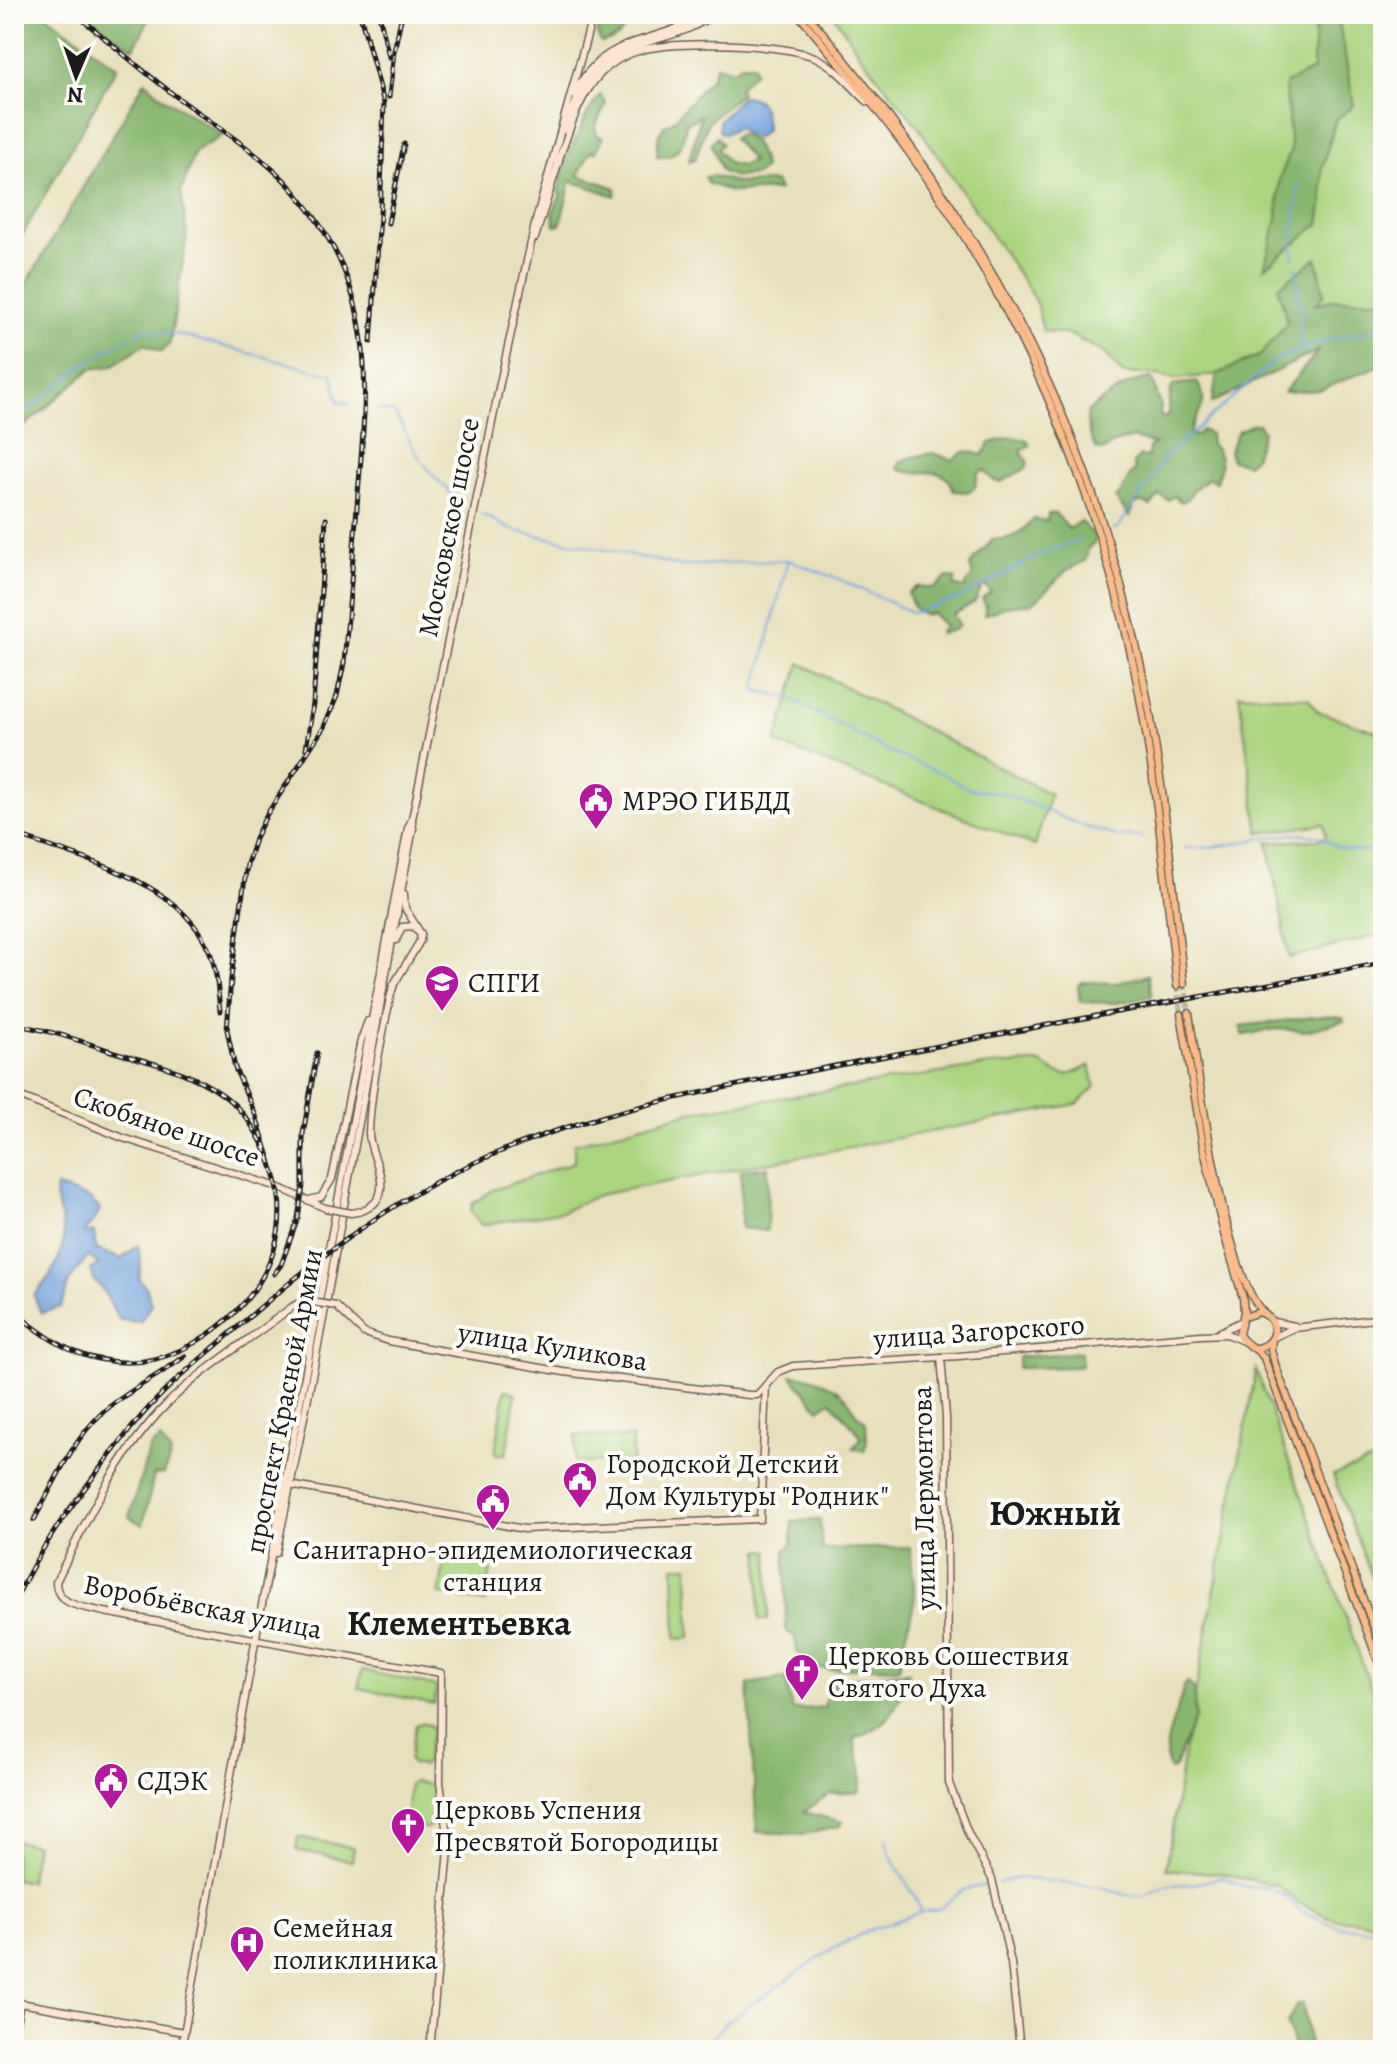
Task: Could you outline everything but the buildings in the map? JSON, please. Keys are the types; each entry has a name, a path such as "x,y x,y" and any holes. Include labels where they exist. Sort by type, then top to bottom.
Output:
{"main road":[{"path":"565,112 593,14"},
{"path":"565,112 583,77 607,53 705,14"},
{"name":"Московское шоссе","path":"532,245 541,225 568,122 582,89 609,58 638,45 691,29 713,14"},
{"path":"798,14 880,112 950,213 1010,319 1042,382 1066,440 1099,533 1120,609 1143,716 1181,985 1159,778 1141,668 1114,557 1074,438 1022,327 957,212 875,96 807,14"},
{"path":"558,162 579,105 600,74 625,55 660,45 768,47 809,55 830,65 880,112"},
{"name":"Московское шоссе","path":"347,1172 391,951 412,819 500,383 536,220 565,112"},
{"name":"Московское шоссе","path":"347,1172 378,987 403,881 412,819"},
{"path":"403,881 405,906 421,934"},
{"path":"393,924 410,922 421,934"},
{"path":"391,951 402,927 413,926 421,934"},
{"name":"Скобяное шоссе","path":"14,1094 123,1138 256,1179 325,1208 360,1212 374,1204 381,1190 370,1145 370,1119 390,998 394,984 420,941 421,934"},
{"path":"306,1200 321,1197 332,1179 361,1040 378,987"},
{"path":"1243,1341 1239,1334 1243,1298 1203,1146 1185,1014 1230,1232 1251,1297 1273,1322 1290,1326 1327,1325"},
{"name":"проспект Красной Армии","path":"257,1638 290,1485 347,1172"},
{"name":"проспект Красной Армии","path":"181,2050 347,1172"},
{"name":"улица Куликова","path":"56,1589 56,1582 67,1559 118,1464 150,1422 169,1402 299,1303 312,1302 338,1308 364,1333 375,1338 489,1360 749,1395 757,1395 766,1384"},
{"path":"1201,1335 1230,1329 1253,1312 1264,1313"},
{"path":"1252,1347 1265,1346 1291,1329 1383,1318"},
{"path":"1273,1322 1271,1350 1276,1367 1383,1652"},
{"path":"1201,1335 1227,1334 1243,1341 1264,1358 1383,1674"},
{"name":"улица Загорского","path":"766,1384 778,1372 793,1366 1201,1335"},
{"name":"улица Лермонтова","path":"941,1357 946,1417 949,1783 968,1833 992,1879 1012,1974 1020,2050"},
{"path":"290,1485 524,1529 760,1519 766,1384"},
{"name":"Воробьёвская улица","path":"56,1589 65,1601 104,1612 441,1673 440,1782 449,1850 430,2050"},
{"path":"14,2032 20,2003 184,2032"}],"green space":[{"path":"14,14 45,14 117,67 14,250"},
{"path":"85,14 152,14 134,48"},
{"path":"601,14 627,14 620,34 613,40 601,43 597,33"},
{"path":"833,14 1315,14 1313,70 1285,84 1291,149 1280,178 1277,219 1265,267 1319,224 1323,199 1322,169 1336,120 1354,106 1335,14 1383,14 1383,300 1336,299 1315,304 1298,274 1278,287 1288,321 1261,355 1218,374 1177,379 1151,374 1123,374 1105,353 1069,334 1043,331 1031,293 917,125 861,56"},
{"path":"1315,14 1335,14 1338,17 1354,106 1335,120 1322,169 1323,199 1319,224 1264,268 1277,219 1280,178 1291,149 1285,84 1313,70"},
{"path":"741,64 753,64 755,72 739,87 741,93 708,122 695,159 689,161 701,116 686,123 682,142 675,152 664,157 657,156 658,138 664,126 673,121 711,78 716,65 734,70"},
{"path":"145,81 165,99 223,135 195,152 181,192 187,235 170,343 162,352 145,344 112,366 91,369 14,435 14,305"},
{"path":"600,95 606,103 595,127 597,135 603,138 596,152 591,151 578,175 616,188 615,196 571,181 560,225 555,226 553,212 561,194 558,193 565,162 587,114"},
{"path":"740,134 753,141 762,160 764,168 756,175 736,177 722,172 711,144 717,137 722,144 717,149 728,163 741,166 752,161 733,138"},
{"path":"705,177 739,183 775,182 779,190 731,192 707,183"},
{"path":"1317,258 1324,294 1316,304 1336,299 1383,300 1383,364 1320,390 1284,392 1319,350 1212,403 1217,374 1261,355 1287,322 1278,287"},
{"path":"1151,378 1161,403 1160,416 1166,418 1173,385 1197,382 1202,390 1203,404 1190,434 1196,436 1202,430 1210,434 1220,466 1216,482 1209,478 1193,490 1188,499 1181,502 1174,496 1168,500 1159,495 1151,506 1139,502 1134,505 1130,517 1116,499 1135,470 1133,463 1140,456 1148,457 1149,447 1154,444 1133,438 1113,443 1103,451 1096,449 1087,416 1088,411 1117,390"},
{"path":"1258,424 1263,431 1254,458 1247,464 1232,460 1229,451 1238,431"},
{"path":"1012,437 1026,440 1030,445 1021,451 1028,463 1025,469 1001,482 994,481 984,470 978,473 975,487 969,492 954,491 950,481 937,473 913,473 898,469 903,460 933,453 952,460 967,452 982,455 990,443"},
{"path":"1055,513 1069,529 1080,521 1095,536 1095,543 1089,547 1085,561 1067,570 1033,603 1010,605 984,615 986,606 982,599 991,592 986,586 982,587 975,602 953,615 959,624 956,629 940,634 939,631 945,626 932,613 924,615 913,607 908,593 918,586 935,588 947,577 956,579 954,586 964,588 973,575 972,562 992,539 1011,537 1034,519 1047,521 1048,514"},
{"path":"800,663 1050,794 1035,846 776,743"},
{"path":"1239,694 1308,698 1317,711 1383,734 1383,934 1289,958 1268,842 1320,840 1326,836 1324,824 1259,833"},
{"path":"1148,975 1152,996 1117,1003 1080,1002 1078,986 1081,982 1117,983"},
{"path":"1323,1016 1343,1018 1344,1021 1305,1031 1276,1029 1243,1035 1240,1026"},
{"path":"1041,1063 1065,1075 1090,1065 1095,1087 1077,1104 598,1195 564,1211 481,1225 471,1212 472,1204 493,1190 574,1162 574,1144 690,1112 990,1065"},
{"path":"768,1167 767,1231 741,1228 741,1171"},
{"path":"1081,1352 1081,1366 1018,1368 1018,1357"},
{"path":"1256,1370 1383,1721 1383,1923 1334,1919 1298,1903 1278,1886 1226,1874 1166,1869 1182,1764"},
{"path":"791,1375 820,1381 845,1396 866,1422 864,1451 853,1448 862,1437 831,1401 819,1409"},
{"path":"505,1390 516,1393 506,1454 495,1454"},
{"path":"576,1435 633,1438 632,1464 575,1462"},
{"path":"160,1439 171,1454 164,1474 154,1475 143,1525 129,1517 150,1447"},
{"path":"1383,1457 1383,1607 1333,1475"},
{"path":"820,1520 822,1549 910,1547 915,1598 899,1668 829,1670 820,1668 797,1652 795,1637 786,1631 785,1550 792,1544 792,1521"},
{"path":"760,1550 769,1551 768,1620 759,1620"},
{"path":"445,1560 491,1568 485,1603 439,1594"},
{"path":"674,1566 688,1566 690,1638 676,1639"},
{"path":"362,1670 437,1687 434,1704 358,1688"},
{"path":"909,1672 891,1714 876,1728 854,1738 861,1769 859,1792 829,1794 804,1812 843,1822 839,1827 804,1834 757,1832 748,1684 785,1678 792,1710 824,1707 827,1692 838,1679"},
{"path":"1188,1682 1194,1689 1195,1718 1174,1769 1170,1770 1166,1751 1168,1740 1184,1686"},
{"path":"416,1725 430,1725 433,1730 422,1766 409,1760"},
{"path":"413,1782 433,1785 431,1825 427,1828 410,1827 406,1823 409,1785"},
{"path":"298,1837 354,1848 352,1861 296,1850"},
{"path":"15,1841 36,1845 29,1882 14,1879"},
{"path":"1297,2004 1303,2004 1308,2050 1295,2050 1287,2023"}],"water":[{"path":"742,96 759,102 764,111 766,130 756,138 737,127 724,134 719,131 719,121"},
{"path":"56,1187 89,1198 100,1209 84,1232 94,1232 96,1249 121,1259 138,1245 141,1263 139,1279 147,1289 151,1305 140,1322 120,1320 94,1281 91,1269 99,1265 88,1256 69,1282 61,1307 41,1313 34,1296 54,1269 62,1250 63,1229 55,1198"}],"waterway":[{"path":"1294,258 1292,248 1298,184"},
{"path":"1296,266 1301,313 1300,349"},
{"path":"1114,529 1118,528 1168,454 1278,358 1333,338 1383,328"},
{"path":"14,416 24,413 87,362 142,330 176,334 333,375 338,401 350,404"},
{"path":"377,409 395,413 431,473 463,501"},
{"path":"482,514 512,530 682,566 788,560 913,613 964,596 1039,555 1081,540"},
{"path":"788,560 755,690 790,698 894,754 939,772 969,789 1006,794 1083,826 1116,836 1142,837"},
{"path":"1185,848 1302,834 1320,837 1351,851 1383,847"},
{"path":"886,1837 892,1858 921,1912"},
{"path":"998,1883 1018,1878 1102,1887 1126,1895 1144,1896 1168,1885 1193,1884 1223,1877 1247,1887 1264,1887 1282,1894 1302,1912 1339,1927 1383,1930"},
{"path":"701,2050 725,2023 829,1951 870,1930 939,1909 963,1890 990,1884"}],"tunnel":[{"path":"1184,984 1189,1013"},
{"path":"1177,986 1181,1014"}],"railway":[{"path":"76,14 160,84 262,160 289,185 326,234 343,269 355,304 362,339 362,452 344,663 337,696 324,727 256,836 247,864 231,978 227,1030 235,1068 256,1116 270,1160"},
{"path":"360,14 384,103 371,342"},
{"path":"379,14 389,57"},
{"path":"389,97 402,14"},
{"path":"388,223 404,144"},
{"path":"306,749 313,704 326,519"},
{"path":"14,834 125,875 175,905 194,925 209,950 220,1011"},
{"path":"14,1603 33,1566 67,1513 131,1428 168,1388 319,1260 384,1213 455,1172 536,1138 674,1099 925,1048 1383,963"},
{"path":"14,1025 50,1032 159,1065 207,1084 235,1105 260,1140 274,1173 279,1200 279,1226 274,1251 249,1297 207,1335 181,1350 142,1361 98,1359 64,1347 14,1312"},
{"path":"274,1274 281,1265 298,1218 303,1186 303,1134 317,1053"},
{"path":"34,1520 64,1464 91,1424 122,1398 185,1356"}],"place":[{"name":"МРЭО ГИБДД","path":"596,831"},
{"name":"СПГИ","path":"442,1013"},
{"name":"Городской Детский Дом Культуры \"Родник\"","path":"580,1510"},
{"name":"Санитарно-эпидемиологическая станция","path":"493,1532"},
{"name":"Церковь Сошествия Святого Духа","path":"802,1702"},
{"name":"СДЭК","path":"111,1811"},
{"name":"Церковь Успения Пресвятой Богородицы","path":"408,1856"},
{"name":"Семейная поликлиника","path":"247,1974"}],"district":[{"name":"Южный","path":"1055,1512"},
{"name":"Клементьевка","path":"459,1622"}]}
